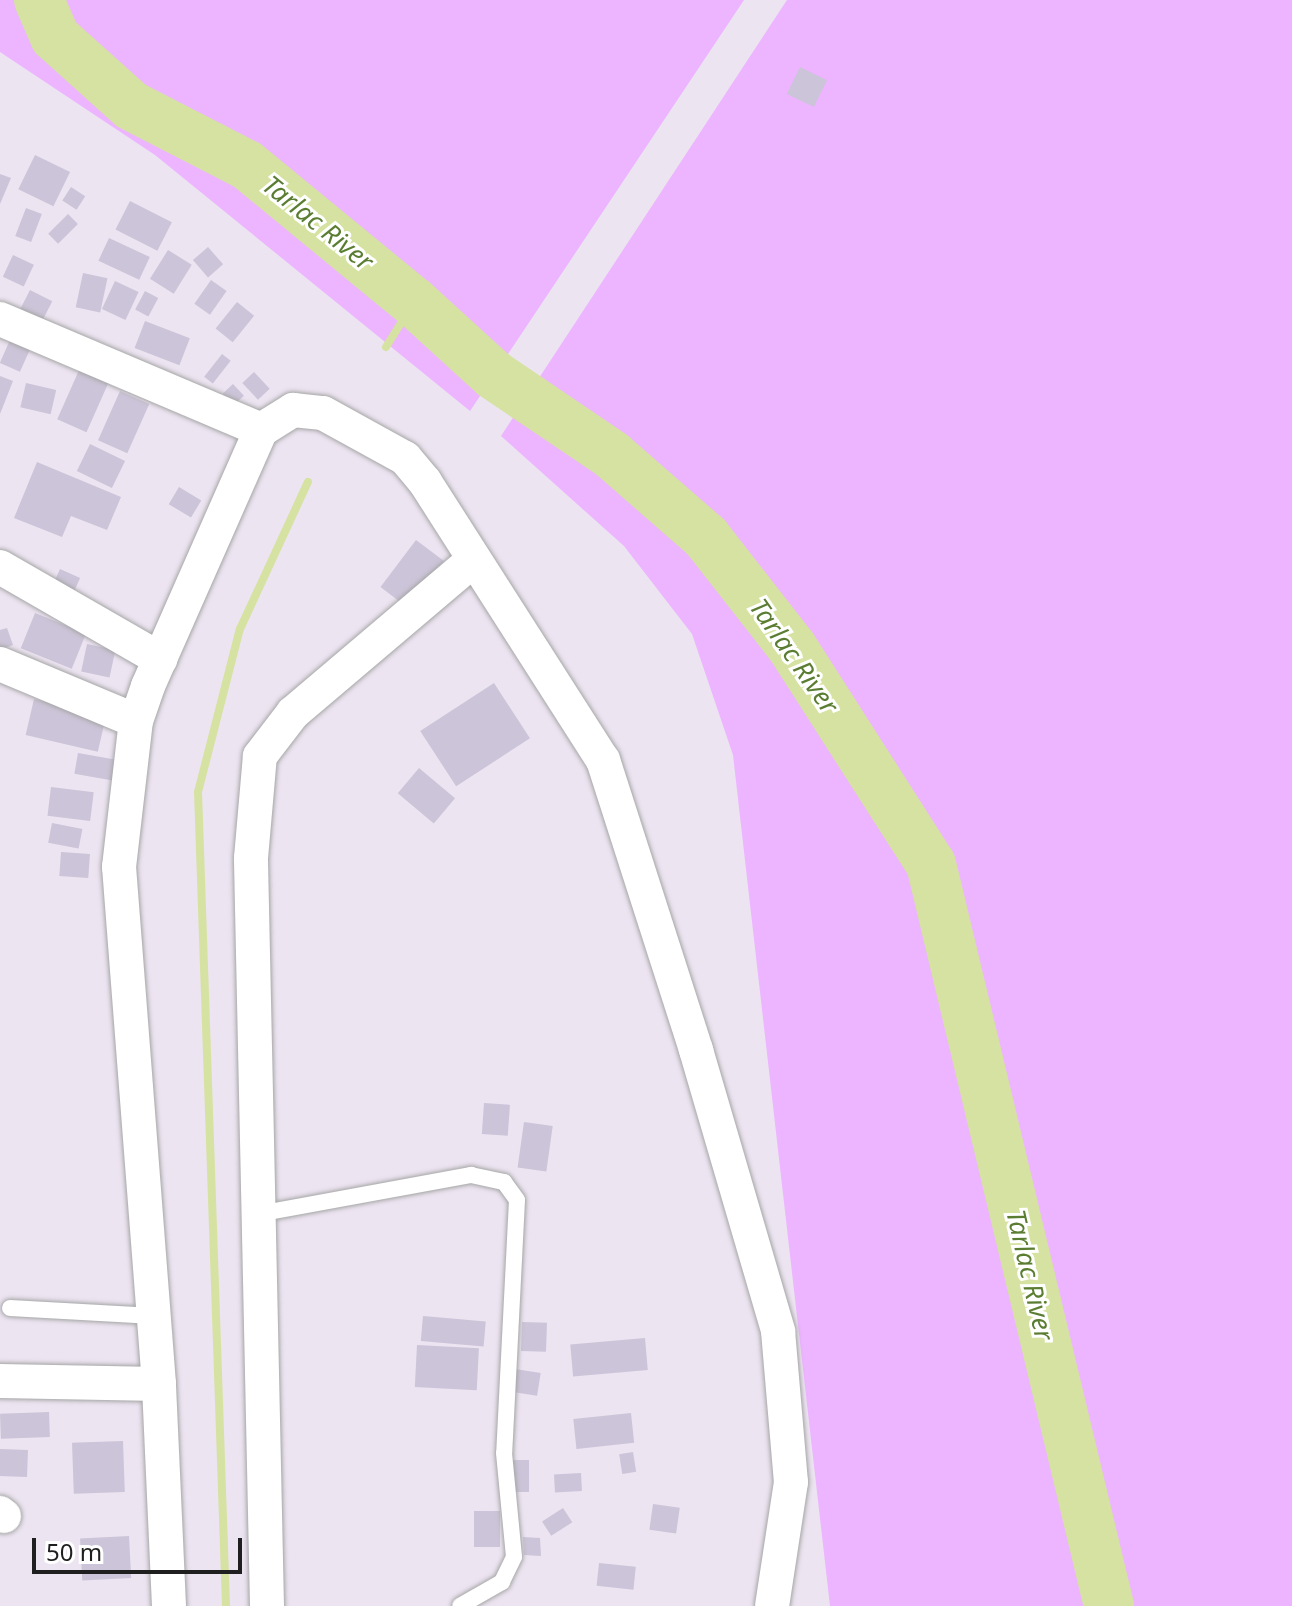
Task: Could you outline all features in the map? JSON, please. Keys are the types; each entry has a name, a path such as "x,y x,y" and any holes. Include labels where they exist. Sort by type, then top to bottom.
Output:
{"street":[{"path":"0,319 261,430"},
{"path":"169,1606 159,1384 119,867 136,721 160,659 261,430 293,410 323,413 405,458 425,482 472,561 603,760 696,1050 778,1331 791,1482 772,1606"},
{"path":"267,1606 251,858 260,756 293,713 472,561"},
{"path":"0,567 160,659"},
{"path":"0,664 136,721"},
{"path":"0,1381 159,1384"}],"lane":[{"path":"258,1214 471,1175 504,1182 517,1200 504,1453 514,1557 502,1582 460,1606"},
{"path":"10,1308 154,1316"}],"sand":[{"path":"0,0 744,0 470,411 155,155 0,52"},
{"path":"787,0 1292,0 1292,1606 830,1606 733,755 692,634 624,546 501,436"}],"building":[{"path":"800,67 827,80 814,107 787,94"},
{"path":"35,155 70,172 53,206 18,189"},
{"path":"0,174 11,178 0,204"},
{"path":"71,187 85,196 77,210 62,200"},
{"path":"130,201 172,222 157,251 115,230"},
{"path":"26,208 42,214 31,242 15,236"},
{"path":"68,214 78,224 58,244 48,234"},
{"path":"109,238 150,257 139,280 98,261"},
{"path":"208,247 223,264 208,277 193,260"},
{"path":"168,250 192,265 174,294 150,279"},
{"path":"13,255 34,265 24,286 3,277"},
{"path":"83,273 107,278 100,312 76,307"},
{"path":"211,280 227,291 210,315 194,304"},
{"path":"115,281 139,292 125,320 102,309"},
{"path":"30,290 52,301 42,322 20,310"},
{"path":"145,291 158,298 148,317 135,310"},
{"path":"237,302 254,316 233,342 216,328"},
{"path":"145,321 190,338 179,365 135,348"},
{"path":"10,340 30,349 20,372 0,363"},
{"path":"222,354 231,361 213,384 204,377"},
{"path":"80,368 109,381 86,432 57,419"},
{"path":"254,372 270,389 258,400 242,383"},
{"path":"0,376 13,381 0,414"},
{"path":"26,383 56,390 51,414 20,407"},
{"path":"233,384 244,396 234,405 223,394"},
{"path":"120,391 149,404 127,453 98,440"},
{"path":"90,444 125,461 112,488 77,471"},
{"path":"37,462 121,497 107,530 71,516 62,537 14,518"},
{"path":"179,487 201,500 191,518 169,504"},
{"path":"416,540 444,561 408,608 380,587"},
{"path":"60,569 80,578 70,600 50,591"},
{"path":"35,613 86,634 72,669 21,648"},
{"path":"7,628 13,645 0,650 0,630"},
{"path":"87,644 115,650 110,677 81,671"},
{"path":"494,683 530,738 456,786 420,731"},
{"path":"34,699 106,716 98,752 26,735"},
{"path":"78,753 123,761 120,782 74,774"},
{"path":"419,768 455,798 434,823 398,793"},
{"path":"51,787 94,792 90,821 47,816"},
{"path":"52,823 82,829 79,849 48,843"},
{"path":"61,852 90,854 88,878 59,876"},
{"path":"484,1103 510,1105 508,1136 482,1134"},
{"path":"524,1122 553,1126 546,1172 518,1168"},
{"path":"423,1316 486,1321 484,1346 421,1341"},
{"path":"522,1322 547,1323 546,1352 521,1351"},
{"path":"645,1338 648,1370 573,1376 570,1345"},
{"path":"417,1345 479,1348 477,1390 415,1387"},
{"path":"515,1369 541,1373 537,1396 511,1392"},
{"path":"49,1412 50,1437 1,1439 0,1414"},
{"path":"631,1413 634,1443 576,1449 573,1419"},
{"path":"123,1441 125,1492 74,1494 72,1443"},
{"path":"0,1449 28,1450 27,1477 0,1476"},
{"path":"633,1452 636,1472 622,1474 619,1454"},
{"path":"512,1460 529,1460 529,1492 512,1492"},
{"path":"581,1473 582,1491 555,1492 554,1474"},
{"path":"653,1504 680,1508 676,1534 649,1530"},
{"path":"563,1508 572,1522 551,1536 542,1522"},
{"path":"474,1511 500,1511 500,1547 474,1547"},
{"path":"129,1536 131,1578 82,1581 80,1539"},
{"path":"523,1537 540,1538 541,1556 524,1555"},
{"path":"599,1563 636,1567 633,1590 597,1586"}],"waterway":[{"name":"Tarlac River","path":"39,0 55,37 132,106 247,165 414,302 494,375 612,455 706,537 792,647 931,864 1109,1606"},
{"path":"386,347 414,302"},
{"path":"226,1606 198,792 240,629 308,482"}]}
